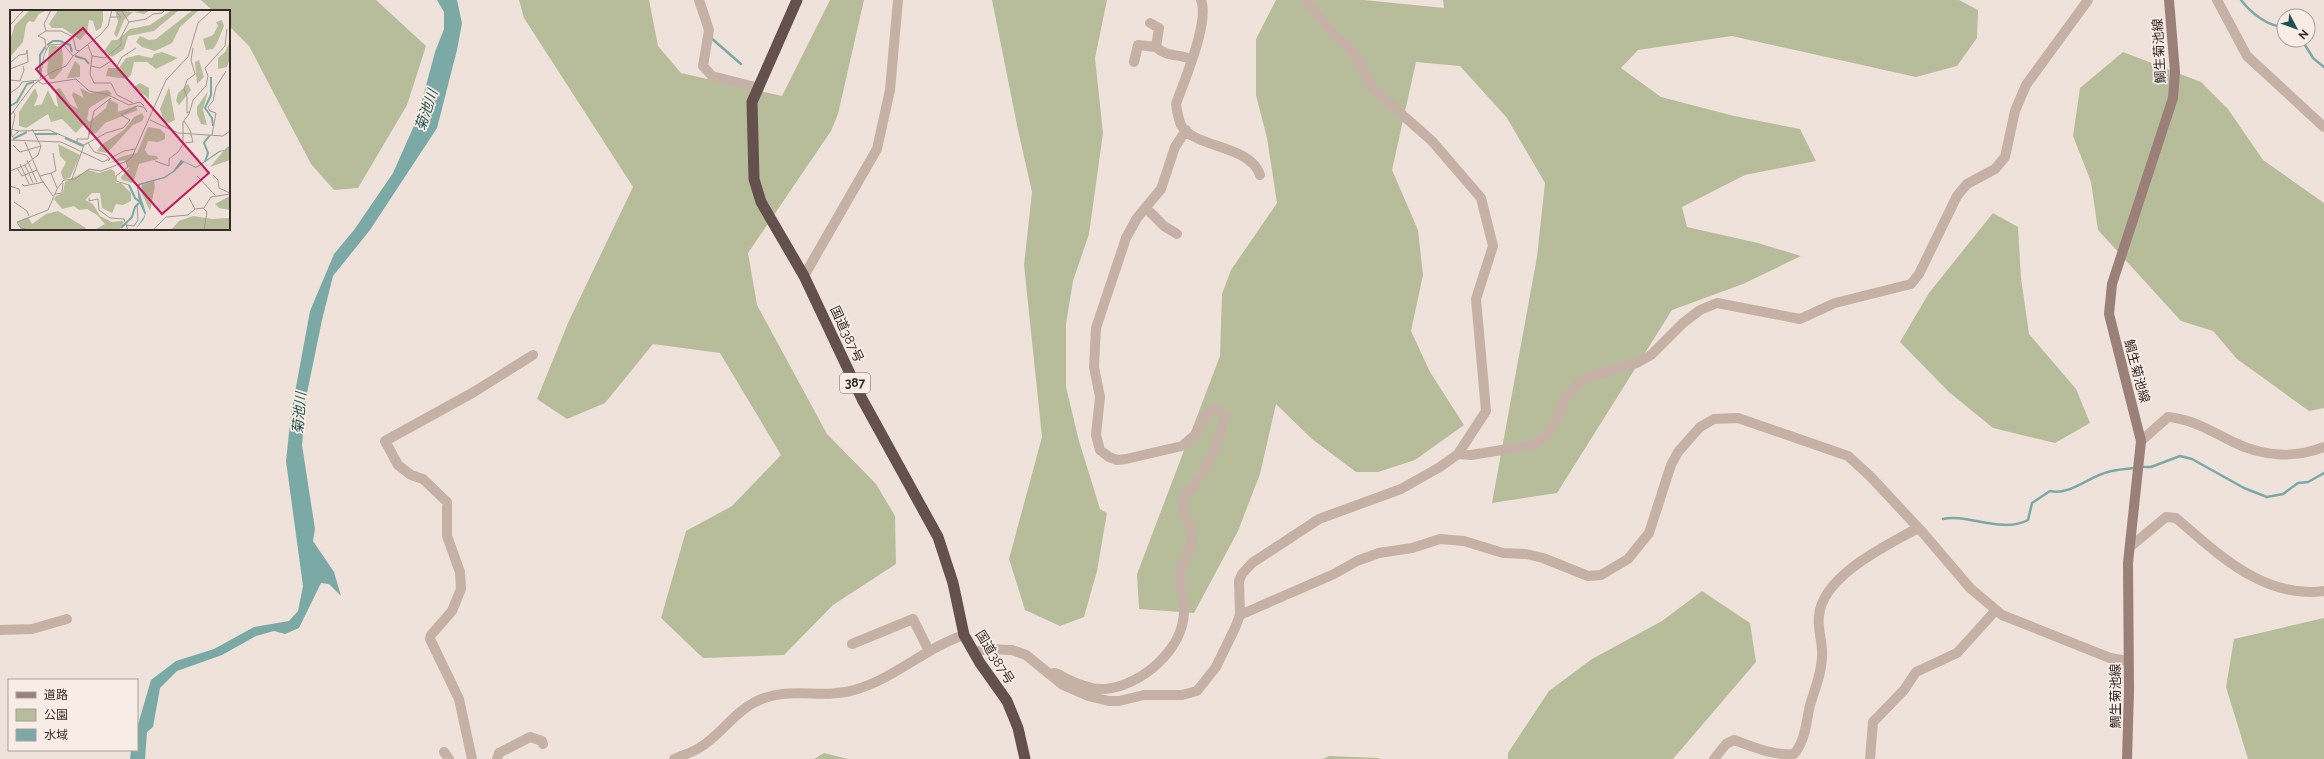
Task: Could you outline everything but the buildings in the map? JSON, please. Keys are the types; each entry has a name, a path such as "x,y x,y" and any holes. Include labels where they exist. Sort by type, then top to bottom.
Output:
{"highway":[{"name":"国道387号","path":"797,0 752,102 754,179 768,216 804,276 862,399 938,537 951,576 964,635 1013,713 1025,759"}],"main road":[{"name":"鯛生菊池線","path":"2127,759 2130,547 2141,441 2113,332 2109,314 2109,301 2112,284 2173,98 2175,72 2169,0"}],"street":[{"path":"699,0 709,30 703,66 712,76 759,88"},
{"path":"804,276 877,149 890,90 898,0"},
{"path":"1201,0 1204,10 1201,28 1176,104 1177,115 1182,126 1186,130 1206,142 1238,153 1253,164 1260,175"},
{"path":"974,652 987,649 1012,650 1026,655 1064,685 1088,696 1109,701 1119,701 1144,695 1182,695 1197,690 1216,667 1240,615 1239,582 1242,574 1252,562 1319,519 1401,489 1458,454 1486,411 1476,299 1493,246 1481,198 1432,141 1372,88 1361,65 1352,51 1331,32 1306,0"},
{"path":"1458,454 1471,455 1534,445 1546,436 1556,421 1566,399 1582,381 1590,376 1637,364 1651,355 1683,323 1700,310 1717,303 1800,319 1835,303 1911,284 1919,274 1957,196 1967,184 1996,169 2005,157 2015,111 2026,84 2088,0"},
{"path":"2217,0 2247,56 2324,127"},
{"path":"1150,23 1159,28 1156,48"},
{"path":"1134,62 1138,45 1156,48 1165,54 1182,56 1191,59"},
{"path":"1051,674 1056,672 1090,688 1105,689 1125,685 1153,668 1172,648 1178,637 1184,614 1184,598 1179,580 1180,570 1192,538 1183,501 1186,492 1202,476 1223,426 1225,415 1219,409 1213,410 1206,414 1195,435 1182,446 1118,460 1100,450 1096,435 1100,397 1094,367 1096,328 1126,238 1161,189 1175,147 1186,130"},
{"path":"1146,208 1164,226 1177,234"},
{"path":"472,759 460,699 430,639 431,635 452,611 461,589 460,572 447,536 447,502 423,480 411,475 398,465 385,441 474,392 533,355"},
{"path":"2141,441 2168,416 2194,422 2234,442 2260,451 2282,456 2310,452 2324,447"},
{"path":"1240,615 1334,574 1356,561 1379,553 1412,548 1440,540 1464,541 1503,553 1526,554 1543,558 1588,576 1601,575 1628,559 1649,533 1671,465 1678,452 1700,427 1714,419 1727,417 1738,418 1848,456 1870,476 1951,564 1970,588 2002,615 2110,658 2128,661"},
{"path":"2130,547 2166,517 2176,518 2228,562 2252,578 2274,586 2304,591 2324,591"},
{"path":"1714,759 1726,744 1734,740 1767,752 1784,755 1796,752 1804,739 1807,719 1821,667 1822,654 1818,616 1823,600 1842,576 1853,567 1918,528"},
{"path":"1870,759 1873,722 1904,690 1916,672 1957,653 1996,610"},
{"path":"0,630 32,629 68,619"},
{"path":"852,644 913,619 929,651"},
{"path":"674,759 700,748 734,717 755,701 796,692 829,694 852,691 895,673 948,640 964,635"},
{"path":"497,759 499,753 530,737 542,741 544,744"}],"green space":[{"path":"201,0 376,0 426,46 407,105 358,188 334,190 311,164 249,46 230,27 230,10 212,10"},
{"path":"519,0 649,0 658,46 681,73 782,96 830,0 864,0 838,114 831,131 748,253 757,305 827,434 876,484 895,516 896,564 833,605 784,655 703,658 661,618 686,531 732,506 781,455 720,353 653,344 605,403 567,419 537,399 568,323 633,187 524,18"},
{"path":"992,0 1107,0 1095,58 1103,133 1089,234 1073,281 1066,324 1066,387 1079,441 1100,509 1107,513 1097,571 1084,617 1060,626 1025,610 1009,559 1042,437 1024,265 1032,192"},
{"path":"1276,0 1364,0 1444,8 1443,0 1959,0 1978,10 1977,38 1957,66 1916,77 1732,36 1638,50 1621,68 1661,97 1734,116 1800,129 1816,161 1745,175 1682,207 1687,227 1758,243 1801,256 1743,284 1672,310 1557,493 1492,503 1537,257 1545,183 1507,118 1460,66 1416,62 1392,170 1418,230 1423,275 1411,331 1430,372 1464,425 1415,460 1378,472 1356,472 1312,439 1276,404 1260,474 1238,531 1194,613 1139,609 1137,574 1220,356 1222,294 1231,270 1277,203 1267,138 1256,95 1256,39"},
{"path":"2123,52 2201,82 2228,109 2263,160 2324,203 2324,408 2309,411 2237,359 2213,331 2181,321 2098,230 2091,182 2073,136 2080,88"},
{"path":"1993,213 2018,227 2021,278 2029,334 2076,389 2090,423 2055,443 1993,428 1949,392 1900,342 1929,293"},
{"path":"1702,591 1750,623 1756,662 1673,759 1508,759 1508,753 1549,691 1592,659 1662,621"},
{"path":"2324,618 2324,759 2248,759 2226,687 2234,639"},
{"path":"824,753 848,759 814,759"},
{"path":"1329,756 1379,758 1380,759 1323,759"}],"water":[{"name":"菊池川","path":"437,0 457,0 462,23 457,50 437,128 370,230 333,276 322,320 306,398 302,445 315,529 313,541 334,572 341,596 329,584 321,583 299,628 285,634 274,631 256,636 222,655 177,671 160,688 153,727 147,732 145,759 130,759 131,751 138,751 138,725 151,680 176,661 214,649 254,627 289,621 298,611 303,586 286,461 291,414 310,311 334,254 354,230 393,173 417,119 435,52 444,29 444,12"}],"waterway":[{"path":"2241,0 2260,18 2276,25"},
{"path":"710,37 741,64"},
{"path":"2307,48 2313,58 2324,67"},
{"path":"2140,467 2151,467 2180,456 2192,459 2244,488 2267,497 2283,494 2298,483 2308,482 2324,473"},
{"path":"1943,519 1952,518 2007,525 2018,524 2028,520 2032,503 2050,491 2065,491 2101,474 2114,470 2135,468"}]}
